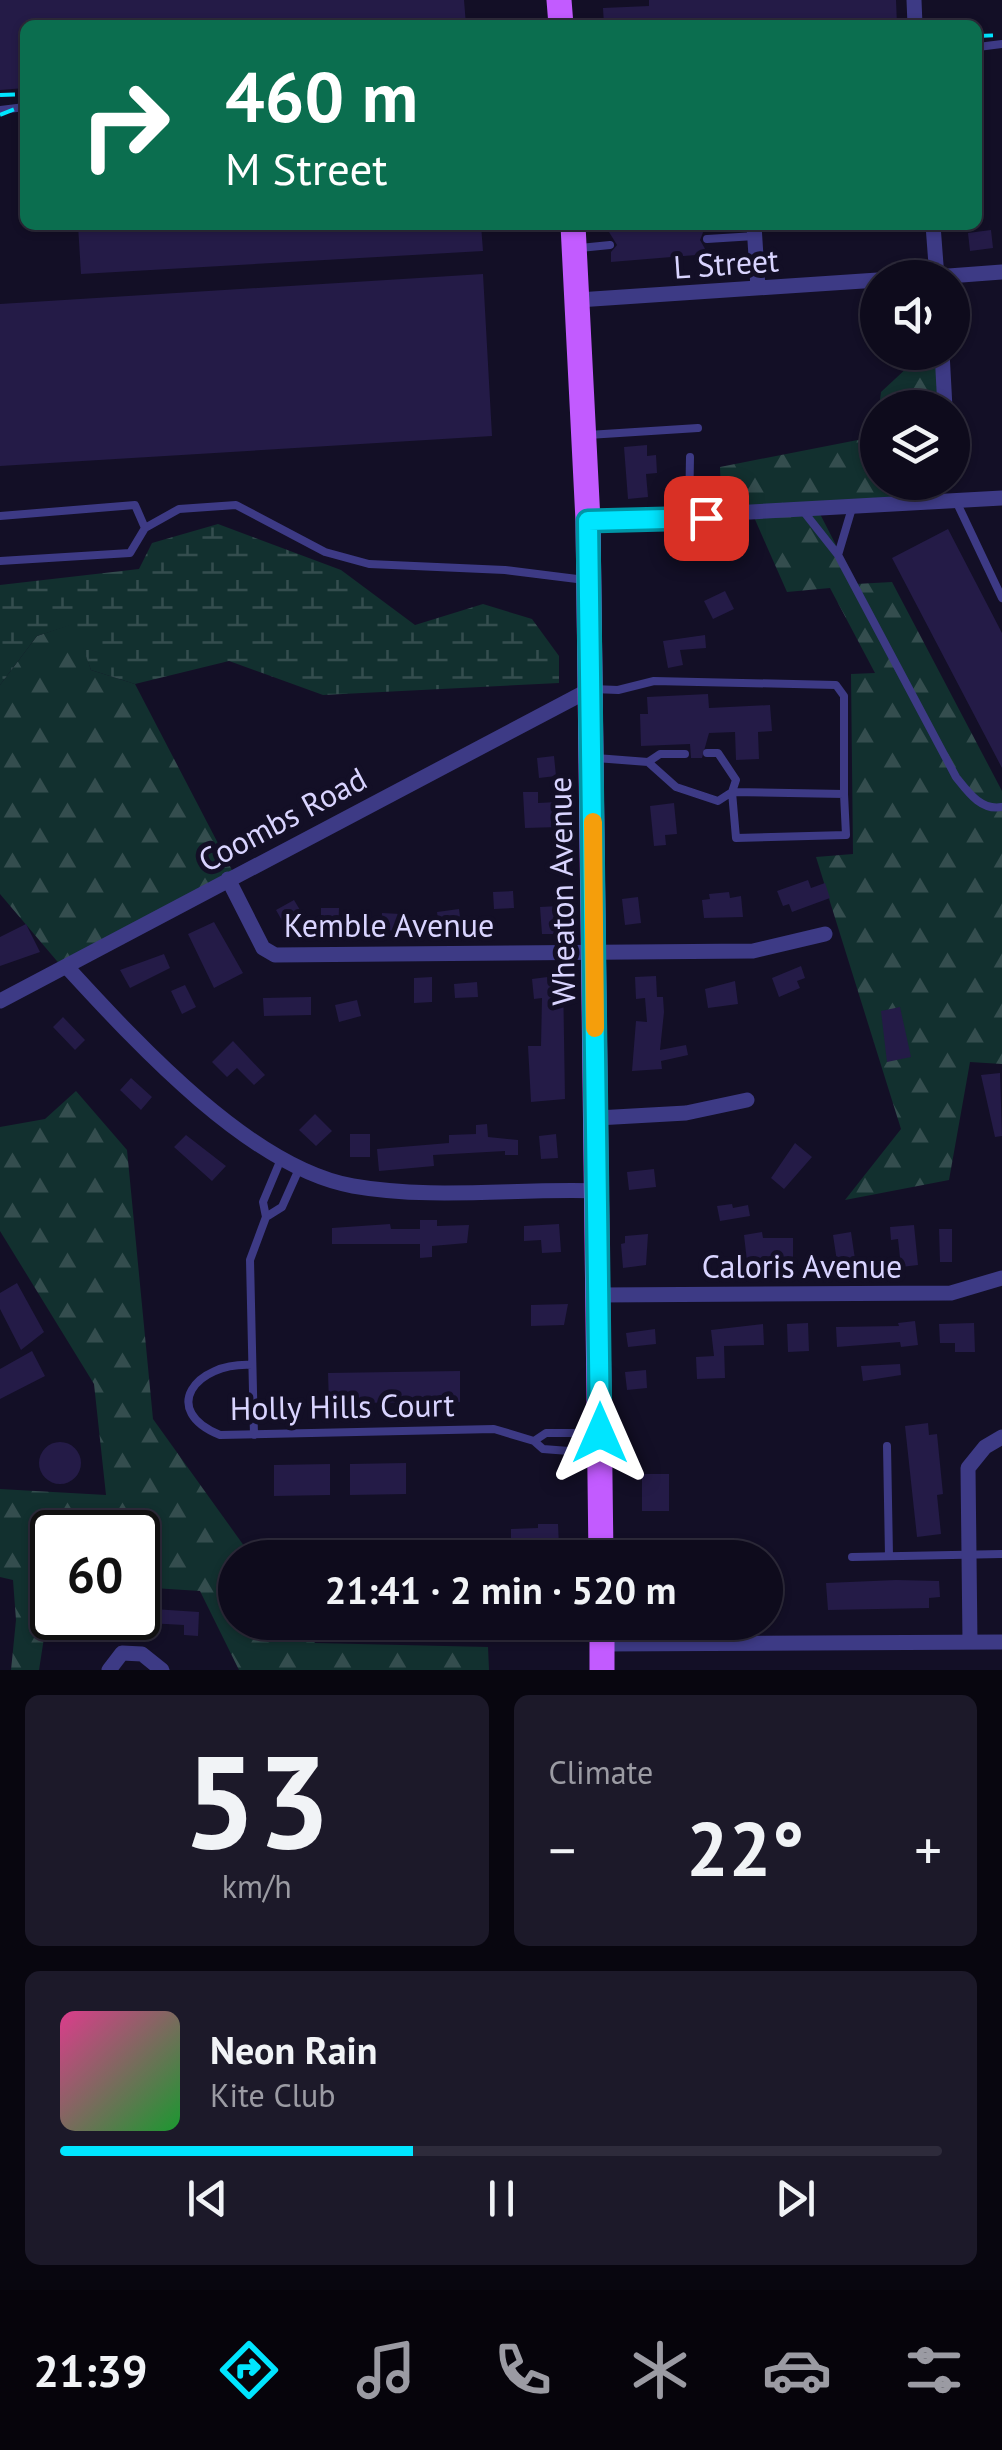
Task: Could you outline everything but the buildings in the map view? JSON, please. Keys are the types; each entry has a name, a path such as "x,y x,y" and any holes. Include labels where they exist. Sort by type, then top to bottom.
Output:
{"main road":[{"name":"Wheaton Avenue","path":"574,237 590,580 601,1540"}],"street":[{"path":"754,230 758,288"},
{"path":"933,230 936,260"},
{"path":"970,274 1002,272"},
{"name":"L Street","path":"578,300 860,281"},
{"path":"588,521 1002,498"},
{"name":"Coombs Road","path":"0,1001 592,688"},
{"name":"Kemble Avenue","path":"228,878 264,948 274,955 594,952"},
{"path":"594,952 754,951 825,934"},
{"path":"66,966 228,1122 300,1168 334,1182 382,1190 598,1190"},
{"path":"596,1118 686,1113 747,1100"},
{"name":"Caloris Avenue","path":"599,1296 951,1293 1002,1278"},
{"path":"970,1642 968,1468 984,1447 1002,1437"},
{"path":"602,1646 1002,1642"},
{"path":"110,1670 122,1653 142,1654 162,1670"}],"lane":[{"path":"730,230 731,237"},
{"path":"707,239 754,230"},
{"path":"574,237 610,245"},
{"path":"586,435 698,428"},
{"path":"689,518 690,457"},
{"path":"953,502 1002,598"},
{"path":"0,516 135,505 146,528"},
{"path":"0,561 130,553 146,528 180,509 236,505 324,552 369,564 505,570 590,580"},
{"path":"838,555 852,508"},
{"path":"804,512 838,555 956,777 973,799 993,808 1002,807"},
{"path":"592,688 618,690 654,681 836,686 844,696 846,835 736,838 732,792 736,780 730,764 718,753 707,754"},
{"path":"648,762 660,754 685,754"},
{"path":"592,758 648,762 676,787 718,801 732,792 844,794"},
{"path":"254,1434 250,1260 266,1217 263,1202 280,1158"},
{"path":"266,1217 282,1207 300,1168"},
{"name":"Holly Hills Court","path":"252,1365 212,1368 190,1392 191,1408 208,1430 220,1435 494,1430 534,1441 543,1449 600,1443"},
{"name":"Holly Hills Court","path":"534,1441 546,1433 600,1443"},
{"path":"887,1446 890,1556"},
{"path":"852,1557 1002,1554"}],"green space":[{"path":"905,370 938,370 939,390 883,390"},
{"path":"860,440 860,500 943,500 819,512 856,584 892,582 1002,791 1002,1064 970,1062 949,1180 845,1200 901,1129 816,857 853,854 851,674 875,673 830,588 787,592 753,515 722,516 720,467"},
{"path":"218,524 341,570 415,625 483,604 532,619 559,656 559,683 323,695 229,661 135,684 91,670 74,624 37,636 0,685 0,585 139,569 152,543"},
{"path":"75,623 91,670 135,684 234,874 62,967 0,894 0,685 37,636"},
{"path":"76,1091 127,1150 153,1419 240,1540 218,1540 218,1627 200,1591 160,1588 160,1510 30,1510 30,1640 44,1640 39,1670 11,1670 16,1620 13,1580 0,1577 0,1489 106,1495 94,1384 0,1231 0,1127 45,1119"},
{"path":"224,1640 488,1647 489,1670 239,1670"}],"railway":[{"path":"982,36 1002,35"},
{"path":"0,95 20,94"},
{"path":"0,115 20,107"}],"slow traffic":[{"path":"593,822 595,1028"}],"route":[{"path":"600,1433 588,521 706,518"}]}
